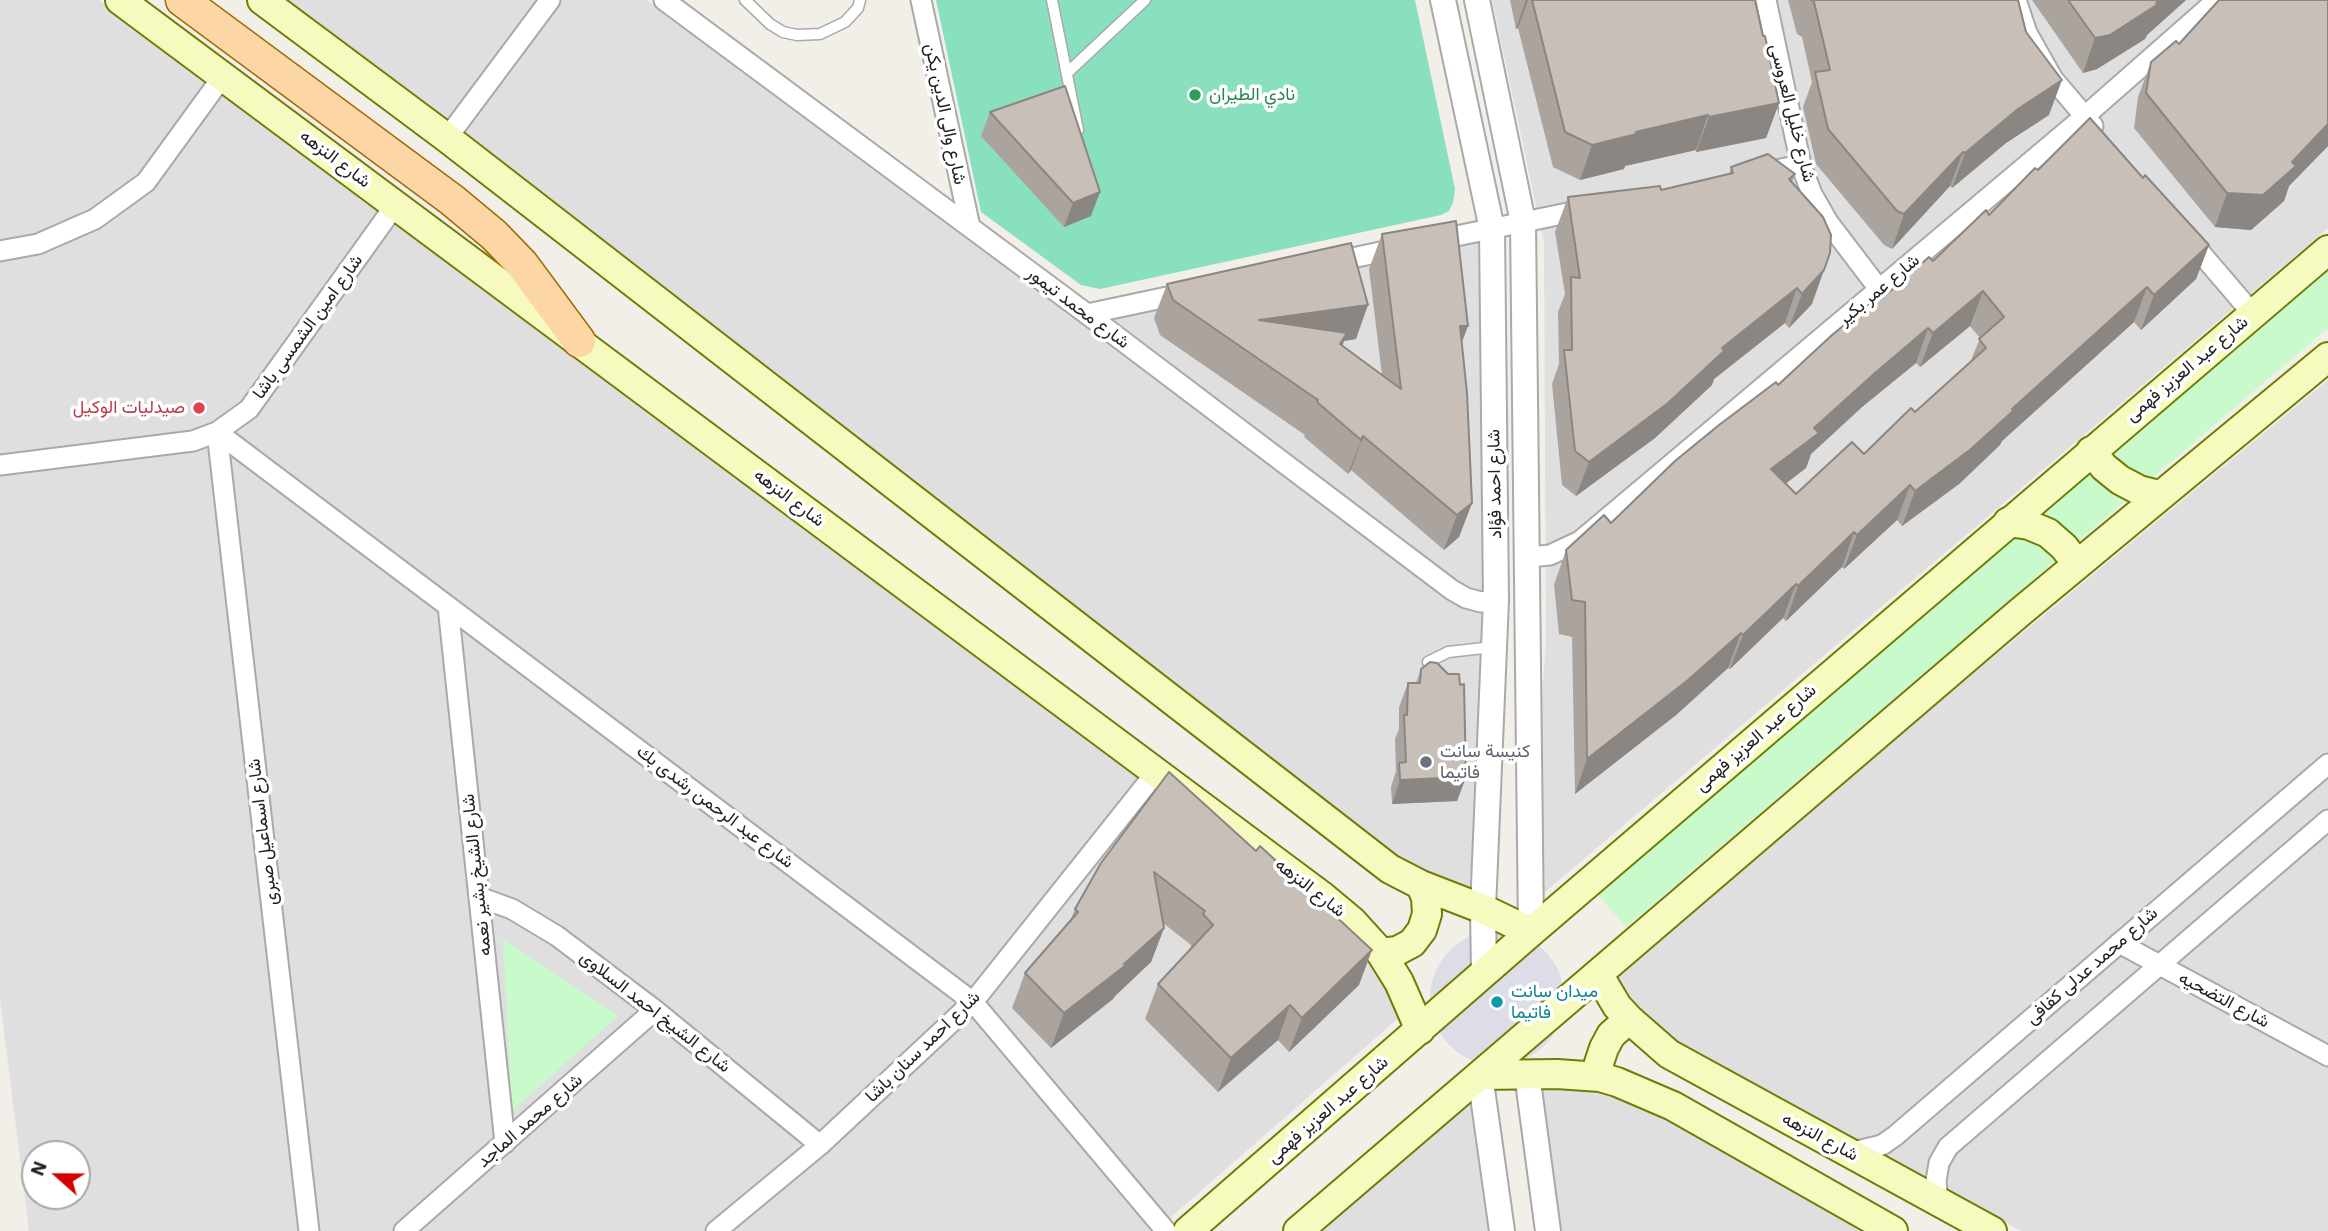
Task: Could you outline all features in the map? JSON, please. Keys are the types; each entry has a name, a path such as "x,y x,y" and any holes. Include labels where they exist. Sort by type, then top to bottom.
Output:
{"main road":[{"name":"شارع النزهه","path":"120,0 1322,895 1352,921 1381,953 1399,982 1420,1030"},
{"path":"182,0 452,200 494,235 522,264 579,341"},
{"path":"273,3 1390,869 1531,932"},
{"name":"شارع عبد العزيز فهمى","path":"1188,1231 2091,450 2328,250"},
{"path":"1298,1231 2077,564 2328,357"},
{"path":"2091,450 2104,467 2120,480 2159,495"},
{"path":"2008,522 2029,525 2048,533 2064,547 2077,564"},
{"path":"1381,953 1405,947 1412,943 1422,930 1427,914 1426,898 1421,885"},
{"name":"شارع النزهه","path":"1598,974 1617,1006 1669,1054 1992,1231"},
{"path":"1600,1077 1599,1063 1604,1048 1611,1035 1629,1019"},
{"path":"1480,1075 1556,1074 1600,1077 1641,1091 1673,1106 1893,1231"}],"street":[{"path":"447,138 550,0"},
{"name":"شارع محمد تيمور","path":"664,0 1087,314 1452,590 1481,602 1496,600"},
{"name":"شارع والى الدين يكن","path":"921,0 970,227"},
{"name":"شارع احمد فؤاد","path":"1443,0 1492,229 1496,600 1483,909 1484,974"},
{"name":"شارع احمد فؤاد","path":"1477,0 1523,222 1531,932"},
{"name":"شارع خليل العروسى","path":"1766,0 1801,165 1812,194 1828,222 1879,289"},
{"path":"2016,0 2027,33 2053,79 2102,137"},
{"name":"شارع عمر بكير","path":"1528,557 1550,555 1580,541 2085,116 2217,0"},
{"path":"0,251 38,244 95,219 146,182 223,76"},
{"path":"1748,176 1801,165"},
{"name":"شارع امين الشمسى باشا","path":"0,465 193,441 217,432 249,409 396,204"},
{"path":"1316,266 1602,206"},
{"path":"2173,220 2252,313"},
{"path":"1087,314 1208,289"},
{"name":"شارع عبد الرحمن رشدى بك","path":"217,432 973,1002 1166,1231"},
{"name":"شارع اسماعيل صبرى","path":"217,432 309,1231"},
{"name":"شارع الشيخ بشير نعمه","path":"448,606 505,1143"},
{"name":"شارع محمد عدلى كفافى","path":"1849,1153 1882,1145 1895,1136 2328,764"},
{"name":"شارع احمد سنان باشا","path":"716,1231 820,1145 973,1002 1157,771"},
{"path":"1938,1201 1936,1181 1939,1163 1948,1147 2328,820"},
{"name":"شارع الشيخ احمد السلاوى","path":"479,897 512,909 557,936 655,1010 820,1145"},
{"name":"شارع التضحيه","path":"2119,943 2328,1056"},
{"name":"شارع محمد الماجد","path":"404,1231 655,1010"},
{"path":"1527,1074 1548,1231"},
{"path":"1480,1075 1502,1231"}],"lane":[{"path":"745,0 770,24 783,32 797,35 820,34 845,22 858,8 860,0"},
{"path":"1052,0 1080,144"},
{"path":"1067,73 1145,0"},
{"path":"1428,662 1448,652 1493,647"}],"shaded area":[{"path":"0,0 99,0 1349,929 1387,977 1402,1015 1155,1231 29,1231 26,1210 91,1210 91,1140 21,1140 21,1167 0,999"},
{"path":"273,0 647,0 1082,320 1484,238 1491,609 1468,908 460,139"},
{"path":"1492,0 2328,0 2328,228 1526,908 1546,644 1544,243"},
{"path":"2328,380 2328,1231 2021,1231 1666,1037 1631,1007 1613,972"},
{"name":"ميدان سانت فاتيما","path":"1497,931 1523,936 1545,950 1559,972 1564,998 1559,1024 1545,1046 1523,1060 1497,1065 1471,1060 1449,1046 1435,1024 1430,998 1435,972 1449,950 1471,936"},
{"path":"1532,1078 1646,1100 1886,1231 1546,1231"},
{"path":"1478,1082 1497,1231 1306,1231"}],"green space":[{"name":"نادي الطيران","path":"936,0 1415,0 1455,189 1453,203 1449,211 1441,215 1100,289 1081,285 981,212"},
{"path":"2328,262 2328,328 1626,927 1594,890"},
{"path":"503,939 618,1016 512,1111"}],"building":[{"path":"1532,0 1755,0 1779,103 1709,117 1708,115 1592,145 1565,132"},
{"path":"1811,0 2018,0 2026,32 2062,80 2018,109 1963,152 1904,214 1897,211 1828,129 1815,72 1830,70 1814,2"},
{"path":"2068,0 2159,0 2156,3 2158,4 2110,35 2095,38"},
{"path":"2219,0 2328,0 2328,124 2292,162 2296,166 2263,195 2227,193 2146,93 2151,62 2176,41 2179,44"},
{"path":"1065,86 1100,192 1073,203 990,112"},
{"path":"2090,118 2143,178 2145,175 2209,245 2154,295 2147,287 1971,449 1915,491 1910,485 1857,535 1854,532 1798,586 1796,584 1743,635 1741,633 1688,680 1587,759 1585,602 1572,600 1566,550 1604,515 1611,523 1675,461 1776,382 1778,385 1832,335 1878,297 1880,300 1929,257 1933,261 1986,210 1989,215 2035,168 2038,170","holes":["1983,291 2004,317 1979,339 1986,348 1915,412 1911,408 1864,454 1852,442 1796,494 1771,469 1819,433 1814,428 1928,328 1933,333"]},
{"path":"1768,154 1795,174 1789,179 1823,217 1831,235 1830,253 1824,270 1802,294 1797,288 1722,348 1724,351 1668,403 1589,462 1575,451 1564,350 1572,350 1571,277 1580,278 1568,197 1660,186 1661,190 1733,173 1731,167"},
{"path":"1456,221 1468,326 1460,326 1467,393 1472,503 1457,515 1363,436 1361,440 1317,402 1318,400 1173,300 1167,284 1351,243 1368,305 1259,320 1347,333 1340,344 1401,389 1382,234"},
{"name":"كنيسة سانت فاتيما","path":"1430,662 1437,663 1448,674 1459,674 1460,685 1464,684 1466,777 1400,780 1399,763 1406,762 1404,715 1407,715 1408,683 1420,683 1421,669"},
{"path":"1169,772 1256,851 1260,846 1372,950 1302,1018 1290,1005 1231,1058 1158,984 1213,925 1203,914 1205,911 1154,872 1164,928 1124,964 1126,965 1064,1013 1025,973 1078,912 1075,909 1101,863"}],"place":[{"name":"نادي الطيران","path":"1195,95"},
{"name":"صيدليات الوكيل","path":"199,408"},
{"name":"كنيسة سانت فاتيما","path":"1426,762"},
{"name":"ميدان سانت فاتيما","path":"1497,1002"}]}
